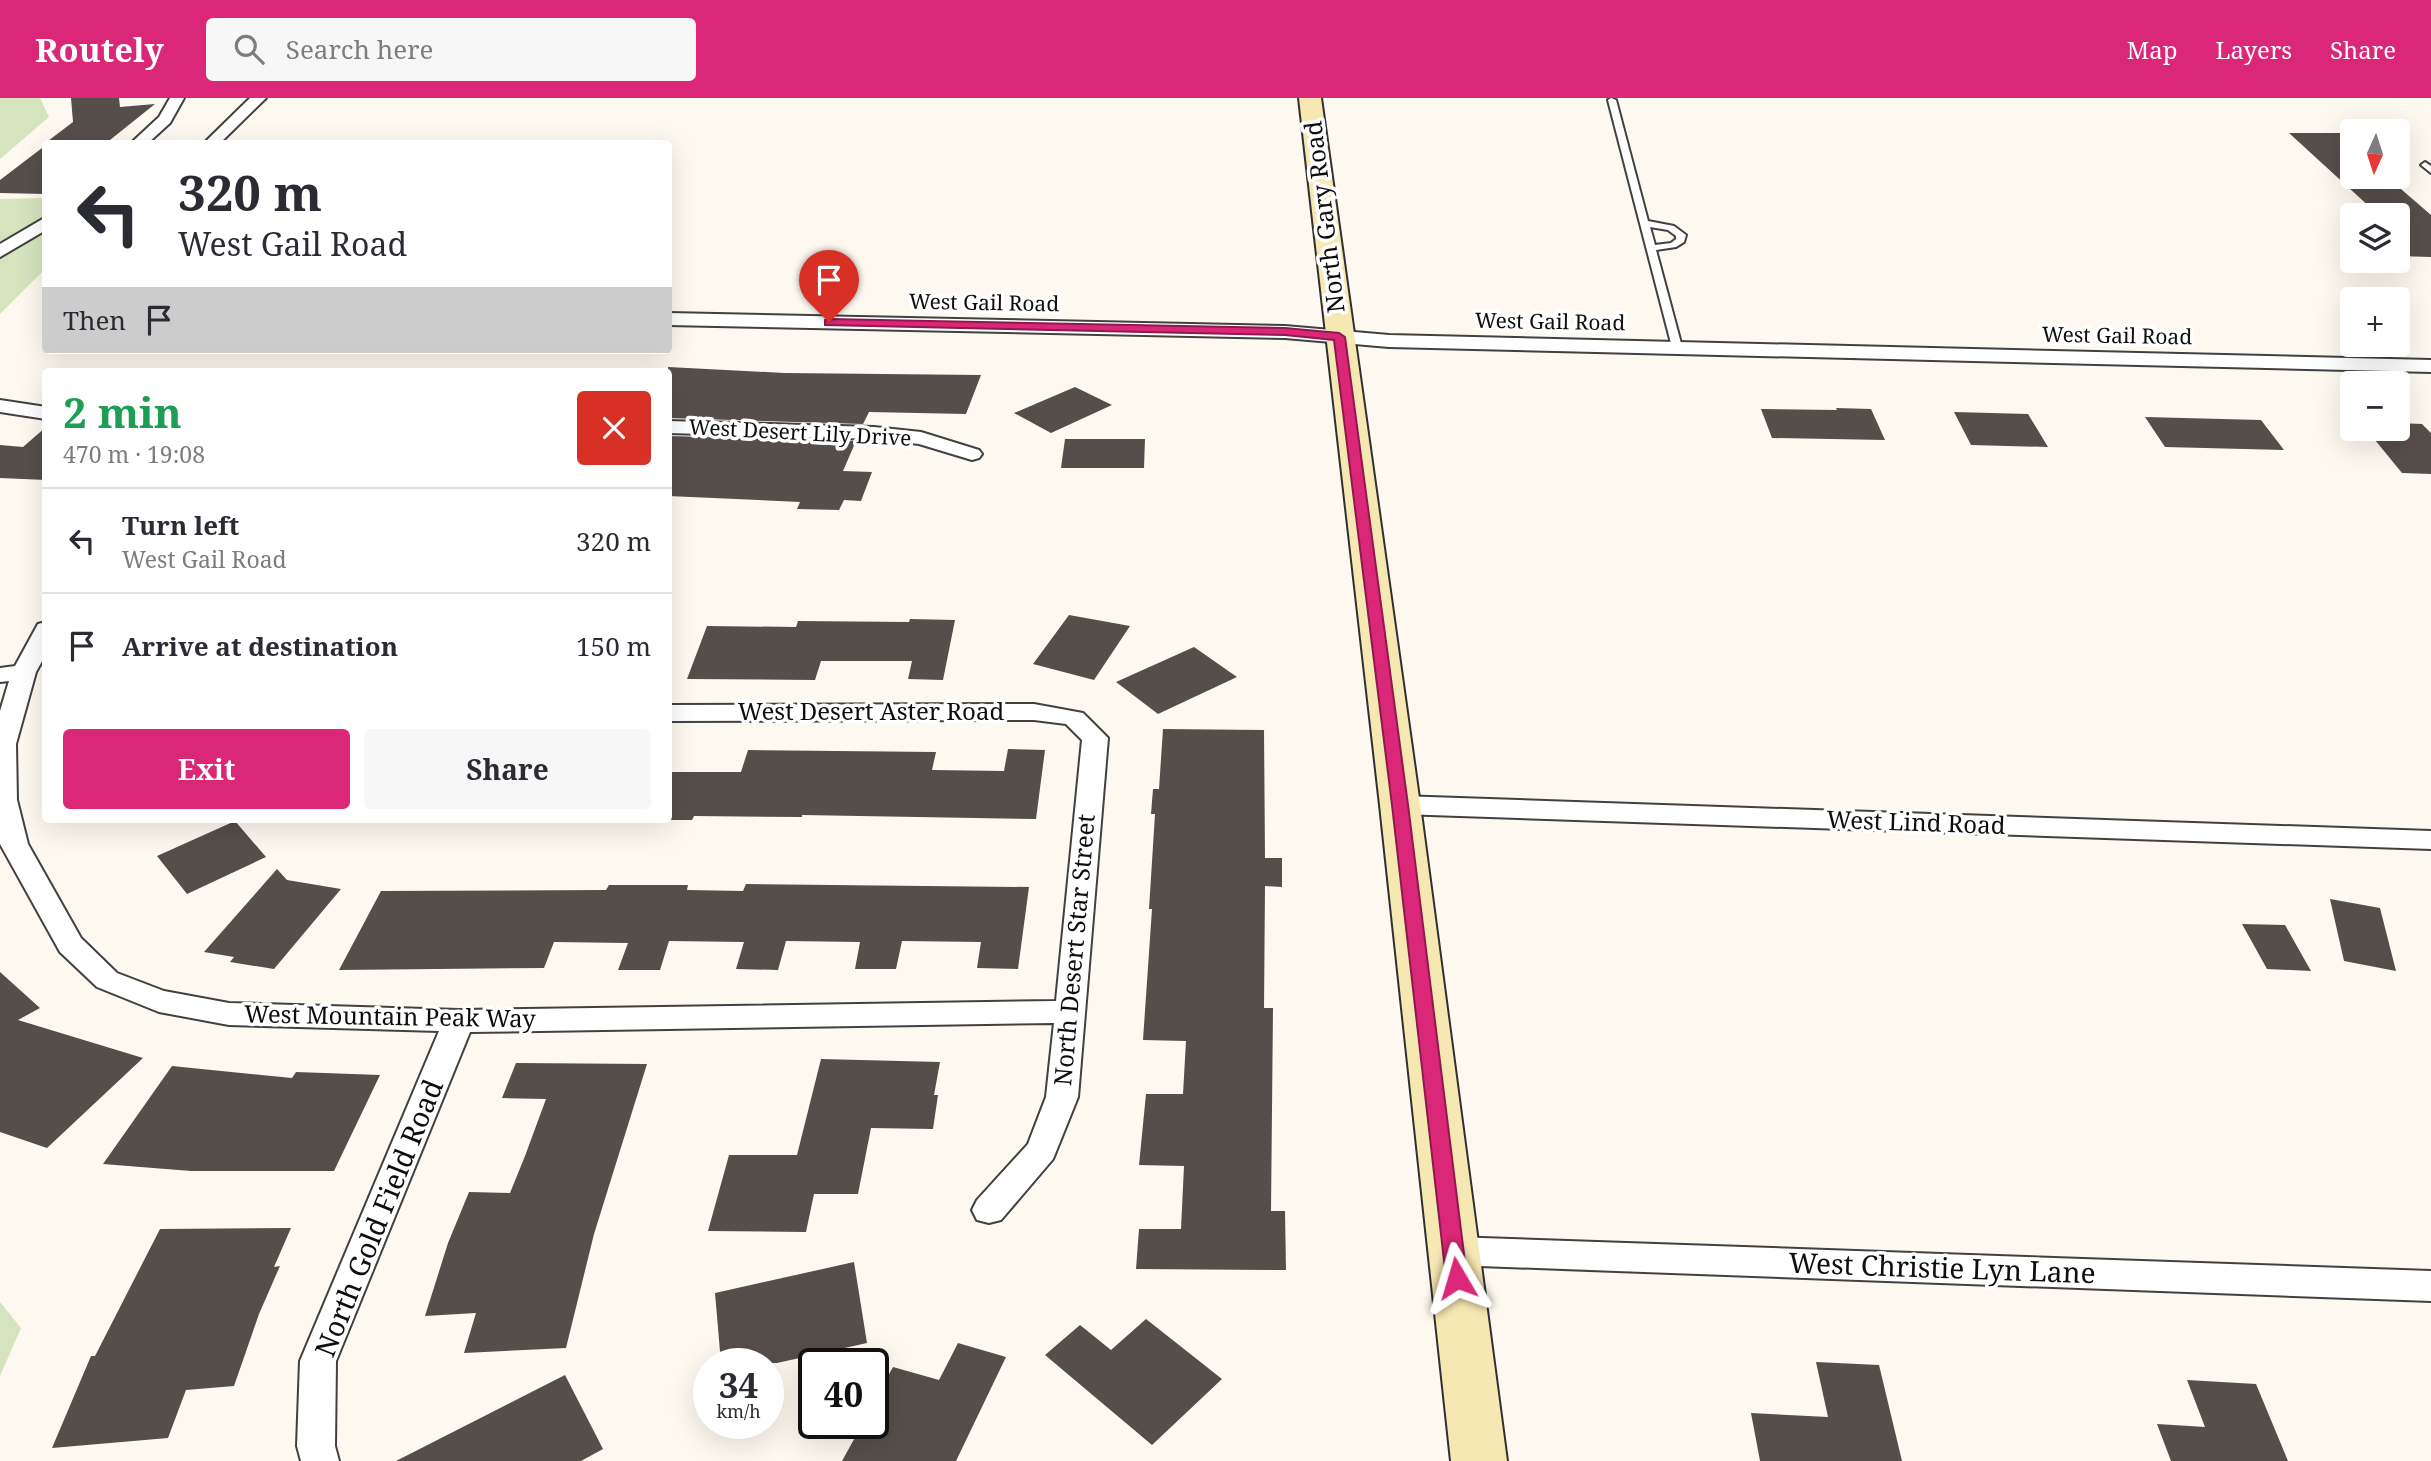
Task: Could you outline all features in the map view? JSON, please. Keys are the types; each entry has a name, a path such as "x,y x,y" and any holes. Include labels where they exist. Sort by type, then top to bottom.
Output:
{"street":[{"path":"142,140 165,120 177,98"},
{"path":"214,140 259,98"},
{"name":"North Gary Road","path":"1310,98 1400,805 1479,1461"},
{"path":"0,251 42,225"},
{"name":"West Gail Road","path":"672,319 1285,332 1389,341 2431,366"},
{"path":"0,406 42,412"},
{"name":"West Desert Lily Drive","path":"672,427 874,433 921,438 972,454"},
{"name":"West Mountain Peak Way","path":"42,634 12,673 3,744 4,800 14,844 70,944 107,980 159,1001 229,1014 459,1021 1069,1012"},
{"name":"West Desert Aster Road","path":"672,713 1034,712 1074,718"},
{"name":"North Desert Star Street","path":"989,1210 1042,1150 1062,1097 1094,737 1074,718"},
{"name":"West Lind Road","path":"1400,805 2431,840"},
{"name":"North Gold Field Road","path":"320,1461 316,1446 318,1361 459,1021"},
{"name":"West Christie Lyn Lane","path":"1453,1251 2431,1286"}],"lane":[{"path":"1612,100 1676,348"},
{"path":"1644,223 1671,228 1681,235 1681,240 1673,245 1650,248"}],"green space":[{"path":"0,98 40,98 49,117 0,159"},
{"path":"42,198 42,272 0,314 0,199"},
{"path":"0,1302 21,1328 0,1376"}],"building":[{"path":"71,98 119,98 120,107 155,104 110,140 49,140 73,122"},
{"path":"2289,133 2340,133 2340,180"},
{"path":"42,148 42,194 0,193 0,180"},
{"path":"2350,189 2401,189 2431,215 2431,257 2410,256 2410,203 2365,203"},
{"path":"668,367 784,373 981,375 966,414 869,412 863,424 672,418 672,368"},
{"path":"1075,387 1112,405 1051,433 1014,413"},
{"path":"1836,408 1871,409 1885,440 1772,438 1761,409 1837,410"},
{"path":"1954,412 2028,414 2048,447 1971,445"},
{"path":"2145,417 2261,420 2284,450 2165,447"},
{"path":"2410,424 2422,424 2431,433 2431,474 2402,473 2376,441 2410,441"},
{"path":"42,430 42,480 0,478 0,445 23,447"},
{"path":"672,436 856,441 843,471 872,472 861,501 844,500 839,510 797,509 800,502 672,496"},
{"path":"1065,439 1145,439 1144,468 1061,468"},
{"path":"1069,615 1130,626 1094,680 1033,664"},
{"path":"910,619 955,620 943,680 908,679 912,661 821,661 815,680 687,679 707,626 796,627 798,621 909,622"},
{"path":"1194,647 1237,677 1158,714 1116,682"},
{"path":"1163,729 1264,730 1265,858 1282,858 1282,887 1265,886 1264,1008 1273,1008 1271,1211 1285,1211 1286,1270 1136,1269 1139,1229 1181,1229 1184,1166 1139,1165 1146,1094 1183,1094 1186,1041 1143,1040 1152,909 1149,909 1155,814 1151,814 1153,789 1159,789"},
{"path":"1008,749 1045,750 1036,819 802,815 694,816 692,820 672,820 672,772 741,772 748,750 936,752 932,770 1004,771"},
{"path":"231,823 237,823 266,857 187,894 157,856"},
{"path":"277,869 287,880 341,889 274,969 230,962 234,957 204,952"},
{"path":"746,884 1029,887 1018,969 977,968 981,942 902,941 896,969 855,969 860,942 786,941 778,970 736,969 744,942 669,941 660,970 618,970 628,943 554,942 544,968 339,970 381,891 606,890 609,885 688,885 687,890 743,891"},
{"path":"2330,899 2380,908 2396,971 2344,961"},
{"path":"2242,924 2285,925 2311,971 2267,969"},
{"path":"0,972 40,1008 18,1020 143,1058 47,1148 0,1132"},
{"path":"821,1059 940,1062 934,1095 938,1095 933,1129 871,1128 858,1194 814,1194 806,1232 708,1231 729,1155 797,1155"},
{"path":"516,1063 647,1064 594,1234 566,1348 464,1353 476,1313 425,1316 448,1243 469,1192 510,1193 546,1099 502,1098"},
{"path":"172,1066 292,1078 296,1072 380,1075 334,1171 191,1171 103,1164"},
{"path":"291,1228 274,1267 280,1266 259,1314 234,1386 186,1390 168,1438 52,1448 91,1356 95,1356 160,1229"},
{"path":"854,1262 867,1343 844,1348 798,1348 798,1358 784,1361 784,1348 720,1348 715,1293"},
{"path":"1146,1319 1222,1379 1152,1445 1045,1355 1080,1325 1111,1350"},
{"path":"958,1343 1006,1357 956,1461 842,1461 854,1439 889,1439 889,1374 893,1367 939,1380"},
{"path":"1816,1362 1879,1365 1902,1461 1760,1461 1751,1413 1828,1417"},
{"path":"565,1375 603,1449 581,1461 396,1461"},
{"path":"2187,1380 2256,1384 2288,1461 2171,1461 2157,1424 2205,1427"}],"route":[{"path":"829,322 1285,332 1339,337 1400,805 1457,1278"}]}
